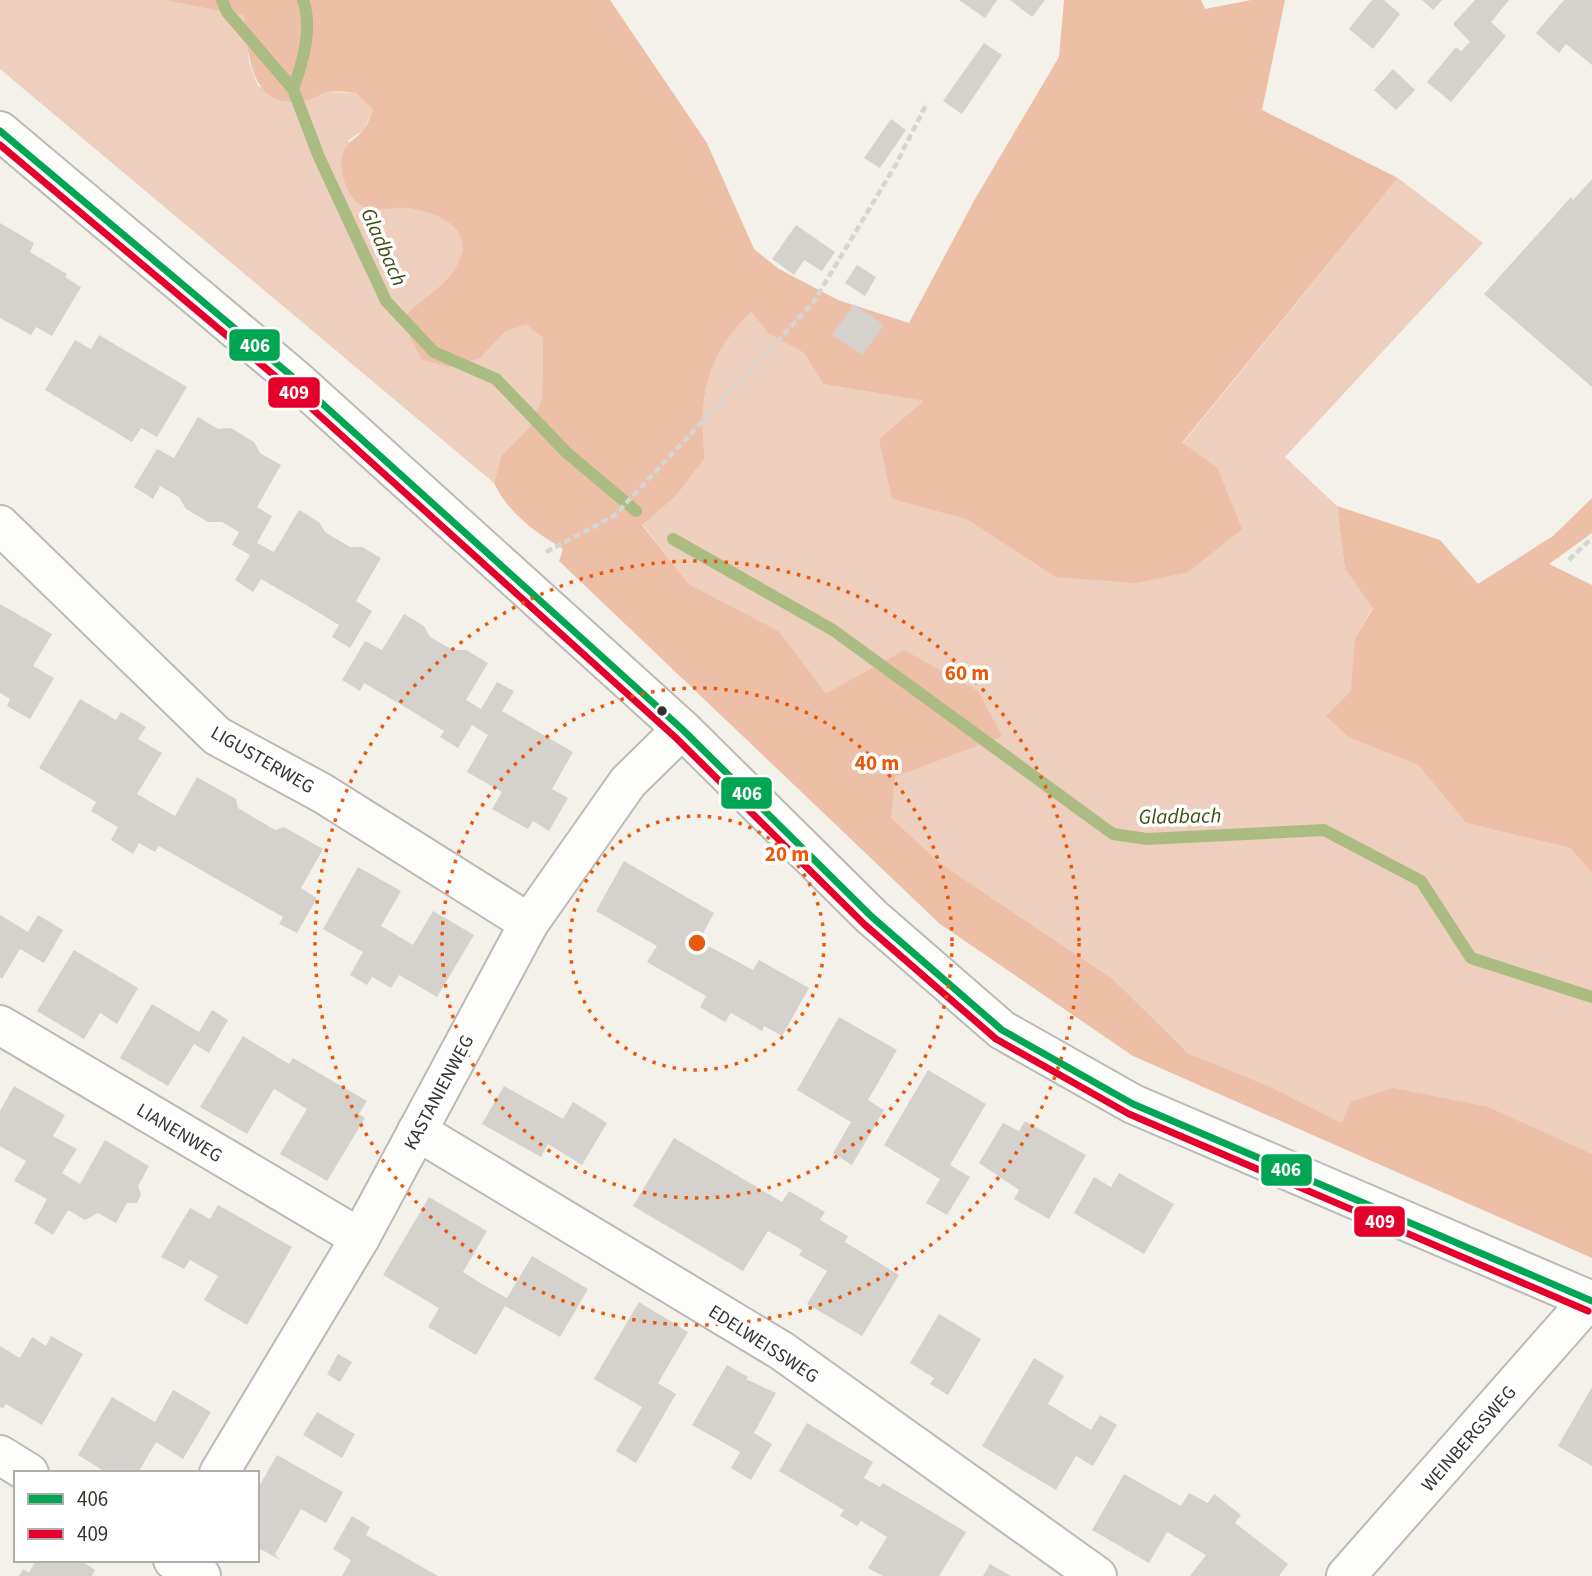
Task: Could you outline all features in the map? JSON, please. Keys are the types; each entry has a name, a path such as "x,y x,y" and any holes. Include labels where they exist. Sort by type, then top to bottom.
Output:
{"street":[{"path":"0,131 295,379 682,729 872,917 1002,1030 1133,1104 1590,1301"},
{"name":"LIGUSTERWEG","path":"0,524 217,736 322,793 529,923"},
{"name":"KASTANIENWEG","path":"220,1471 360,1238 529,923 628,782 682,729"},
{"name":"LIANENWEG","path":"0,1025 360,1238"},
{"name":"EDELWEISSWEG","path":"417,1130 782,1351 1097,1576"},
{"name":"WEINBERGSWEG","path":"1346,1576 1590,1301"},
{"path":"0,1455 26,1471"},
{"path":"176,1562 201,1576"}],"path":[{"path":"511,577 552,547 614,516 813,303 895,166 928,103"},
{"path":"1569,560 1592,538"}],"shaded area":[{"path":"0,0 164,0 244,16 249,62 258,86 301,102 329,92 356,93 373,110 363,131 348,140 375,195 460,210 527,324 543,338 542,398 531,426 501,456 494,483 0,69"},
{"path":"164,0 610,0 707,143 754,249 779,269 838,300 909,323 975,199 1059,57 1064,0 1201,0 1205,9 1251,0 1285,0 1262,110 1398,178 1182,443 1217,467 1242,529 1188,572 1137,583 1055,577 968,520 892,499 879,439 924,401 823,384 804,353 769,334 751,312 724,345 708,379 703,416 705,458 676,496 642,525 689,584 779,631 826,693 904,650 978,691 1002,736 895,777 891,818 940,863 1113,979 1188,1053 1271,1087 1342,1123 1351,1102 1393,1088 1488,1107 1592,1154 1592,1258 1133,1056 940,924 559,561 563,549 523,521 500,494 494,483 501,456 531,426 542,398 543,338 526,324 504,332 480,358 450,367 422,360 411,339 406,315 453,272 461,258 463,246 454,227 434,214 402,207 378,210 367,208 356,202 348,191 341,164 343,153 361,133 373,110 356,93 329,92 303,101 285,101 272,97 262,88 250,61 244,16"},
{"path":"1398,178 1483,243 1285,457 1337,506 1345,569 1373,607 1355,638 1350,738 1418,765 1466,823 1570,848 1592,873 1592,1154 1546,1135 1342,1123 1271,1087 1188,1053 1113,979 940,863 890,818 895,776 920,765 904,650 826,693 779,631 689,584 642,524 676,496 705,458 703,416 708,379 724,345 751,312 769,334 804,353 823,384 925,401 892,499 968,520 1055,577 1217,467 1182,444"},
{"path":"1592,498 1592,533 1549,564 1592,585 1592,873 1570,848 1466,823 1418,765 1350,738 1326,716 1351,691 1355,638 1373,608 1345,569 1337,506 1440,540 1478,584 1553,536"}],"building":[{"path":"959,0 997,0 985,18"},
{"path":"1010,0 1045,0 1032,17"},
{"path":"1372,0 1384,0 1400,14 1373,49 1349,29"},
{"path":"1422,0 1442,0 1433,10"},
{"path":"1475,0 1509,0 1491,22 1506,36 1451,102 1427,82 1456,47 1461,51 1470,42 1453,24"},
{"path":"1564,0 1592,0 1592,65 1566,44 1559,53 1536,33"},
{"path":"984,43 1002,55 962,114 943,101"},
{"path":"1393,69 1415,90 1396,110 1374,90"},
{"path":"891,119 906,130 880,168 864,158"},
{"path":"1592,179 1592,387 1484,294 1571,197 1573,200"},
{"path":"0,223 34,243 30,252 67,274 65,277 81,287 52,336 36,327 31,335 0,318"},
{"path":"796,225 835,252 822,271 804,260 794,275 772,259"},
{"path":"857,265 876,277 865,296 845,283"},
{"path":"854,304 884,325 862,355 832,335"},
{"path":"99,335 187,387 157,437 141,428 132,442 45,390 75,340 91,349"},
{"path":"198,417 218,429 231,428 254,442 260,453 281,465 257,507 272,516 257,543 274,552 299,510 319,522 325,532 350,547 362,547 381,558 356,601 372,611 350,648 332,637 339,625 301,602 261,579 253,592 235,580 250,555 232,545 239,532 222,522 208,522 186,509 179,497 160,486 153,499 134,487 157,449 174,458"},
{"path":"0,604 52,634 33,666 54,678 30,719 7,706 10,699 0,693"},
{"path":"404,614 424,626 430,637 454,650 466,650 488,663 466,700 481,709 497,682 514,691 502,711 573,752 552,789 568,798 549,831 533,821 528,829 492,809 502,792 467,772 488,735 472,725 458,748 440,737 444,731 405,707 364,683 360,691 342,680 365,641 382,650"},
{"path":"80,699 116,720 121,712 146,727 138,739 162,753 137,794 175,816 197,777 236,799 238,808 275,830 284,827 323,849 301,888 317,898 297,933 279,924 283,917 159,846 155,852 139,843 133,854 111,840 118,827 91,811 96,802 39,768"},
{"path":"624,861 714,913 699,941 753,970 759,960 809,988 782,1036 764,1026 762,1031 731,1013 725,1022 700,1007 706,996 647,962 657,946 596,911"},
{"path":"358,867 401,891 381,926 413,945 433,911 474,935 437,997 399,975 391,988 372,977 367,985 350,975 363,952 323,929"},
{"path":"0,915 28,932 38,915 63,930 44,963 20,949 2,979 0,977"},
{"path":"74,950 138,988 117,1024 100,1013 84,1039 37,1011"},
{"path":"152,1004 199,1032 212,1010 228,1020 209,1053 194,1044 168,1086 120,1058"},
{"path":"839,1017 897,1050 868,1100 884,1110 852,1165 833,1153 851,1122 797,1090"},
{"path":"243,1036 289,1064 293,1058 367,1101 359,1114 365,1118 327,1181 280,1154 307,1109 274,1089 247,1134 200,1107"},
{"path":"928,1070 986,1104 950,1165 970,1177 947,1215 926,1203 940,1179 884,1145"},
{"path":"14,1086 65,1115 53,1136 77,1149 62,1173 80,1184 105,1140 149,1166 138,1186 141,1194 137,1203 127,1203 116,1223 98,1213 85,1220 68,1210 53,1235 34,1223 47,1199 14,1181 26,1161 0,1146 0,1111"},
{"path":"504,1086 563,1119 573,1102 607,1123 582,1165 548,1144 541,1157 482,1124"},
{"path":"1025,1121 1086,1155 1049,1219 1014,1199 1019,1190 979,1163 1003,1123 1019,1131"},
{"path":"674,1138 782,1202 789,1191 825,1212 820,1220 848,1236 845,1242 899,1275 862,1336 807,1304 827,1271 799,1255 802,1250 768,1231 743,1271 633,1206"},
{"path":"1119,1173 1174,1204 1144,1254 1074,1213 1094,1177 1111,1187"},
{"path":"429,1197 487,1231 463,1272 487,1287 507,1298 532,1256 588,1289 560,1337 505,1306 476,1355 428,1327 439,1308 383,1275"},
{"path":"218,1205 292,1247 247,1325 204,1300 218,1276 190,1260 184,1269 161,1257 190,1208 210,1219"},
{"path":"639,1302 688,1332 658,1383 676,1394 636,1463 616,1451 642,1407 594,1379"},
{"path":"939,1314 981,1339 948,1395 930,1384 934,1378 910,1363"},
{"path":"51,1336 83,1354 42,1425 6,1404 3,1408 0,1407 0,1346 20,1358 32,1337 46,1346"},
{"path":"338,1354 352,1362 340,1382 327,1374"},
{"path":"1034,1358 1064,1376 1048,1404 1091,1430 1100,1415 1117,1425 1093,1466 1076,1456 1056,1490 982,1446"},
{"path":"727,1365 748,1377 746,1379 776,1393 754,1433 772,1444 751,1480 731,1468 740,1452 692,1425"},
{"path":"1592,1387 1592,1466 1558,1446"},
{"path":"173,1390 211,1412 183,1459 156,1442 139,1471 104,1471 78,1455 112,1397 155,1422"},
{"path":"317,1412 355,1434 342,1458 303,1435"},
{"path":"807,1423 873,1462 864,1478 880,1487 883,1483 966,1532 939,1576 883,1576 868,1568 887,1537 861,1521 857,1526 840,1516 844,1510 779,1471"},
{"path":"277,1455 343,1492 326,1523 301,1509 275,1554 280,1560 259,1548 259,1486"},
{"path":"1124,1474 1181,1506 1189,1493 1208,1503 1214,1494 1241,1515 1235,1523 1288,1564 1279,1576 1190,1576 1206,1555 1167,1532 1149,1563 1092,1530"},
{"path":"352,1516 370,1527 366,1535 438,1576 342,1576 351,1560 333,1549"},
{"path":"35,1562 83,1562 95,1570 92,1576 19,1576 23,1569 29,1573"},
{"path":"990,1564 1011,1576 983,1576"}],"waterway":[{"name":"Gladbach","path":"222,0 227,12 293,89 319,157 386,301 434,352 496,379 566,452 636,511"},
{"path":"293,89 307,33 303,0"},
{"name":"Gladbach","path":"673,539 833,630 1113,834 1147,839 1324,830 1421,881 1471,958 1592,997"}],"transit line":[{"name":"406","path":"0,131 295,379 682,729 872,917 1002,1030 1133,1104 1592,1301"},
{"name":"409","path":"0,145 288,387 675,737 865,925 996,1039 1129,1114 1588,1311"}]}
